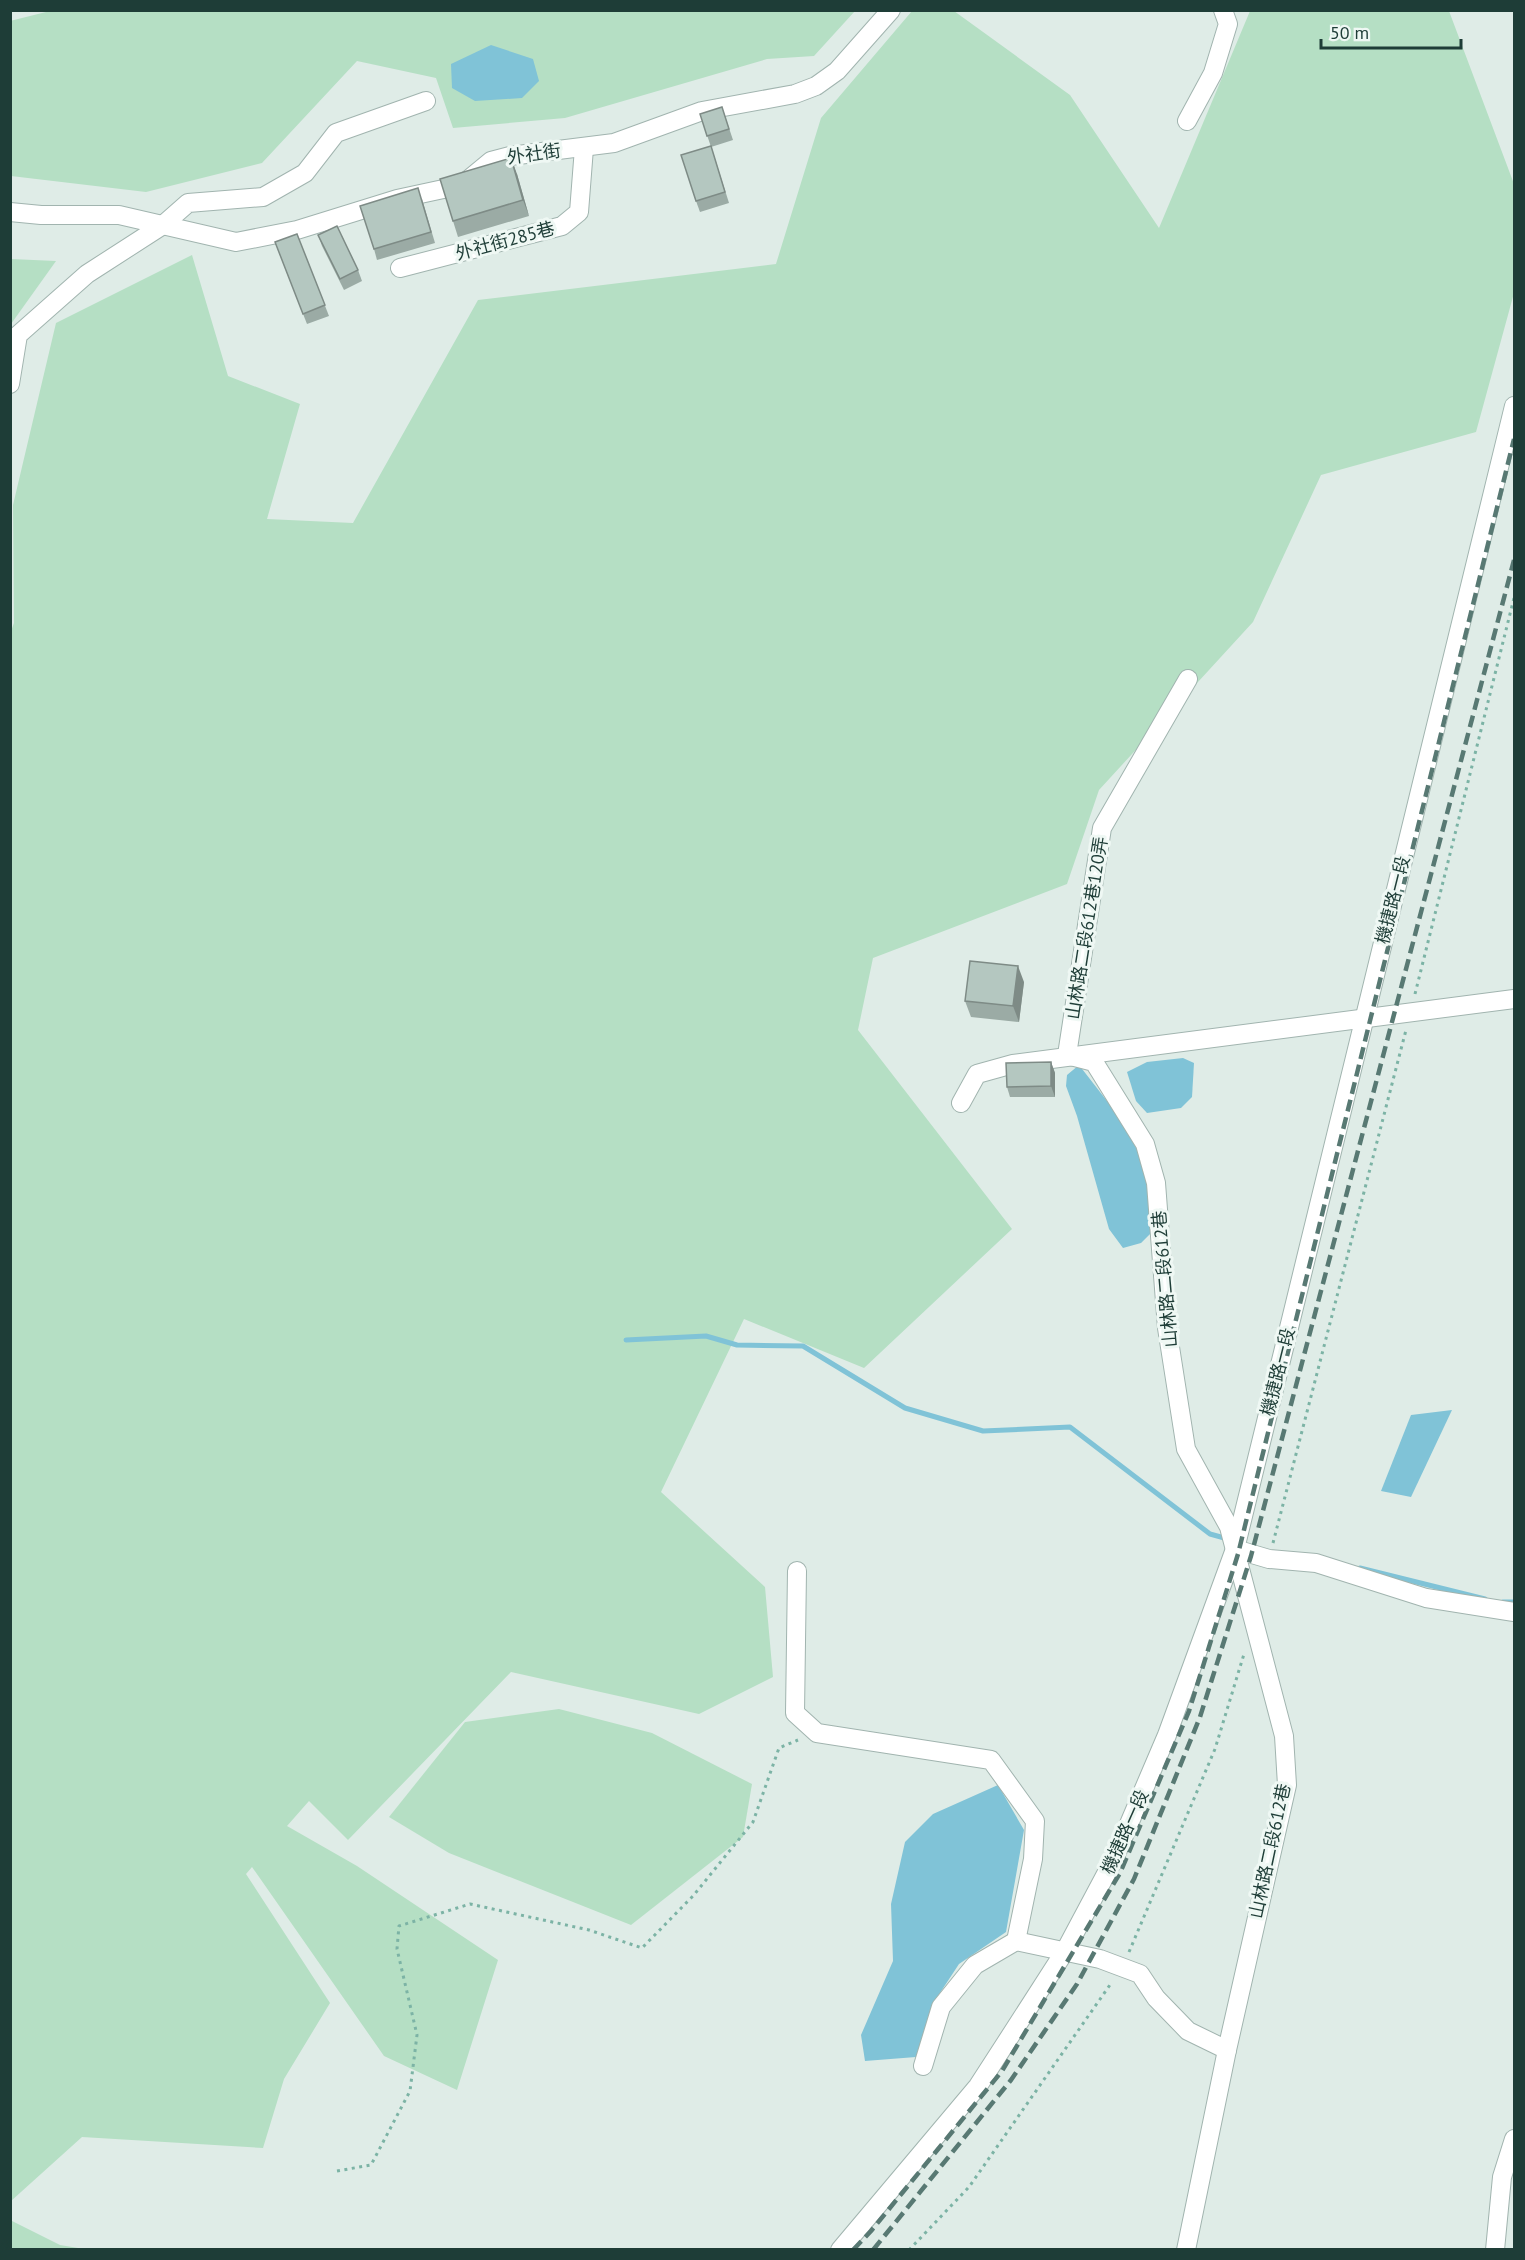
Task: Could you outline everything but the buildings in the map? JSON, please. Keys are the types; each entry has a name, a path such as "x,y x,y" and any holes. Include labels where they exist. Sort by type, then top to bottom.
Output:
{"street":[{"name":"外社街","path":"10,212 41,215 119,215 236,242 297,230 397,199 462,185 491,161 510,156 584,148 614,142 702,111 795,94 816,87 837,71 891,10"},
{"path":"1187,121 1213,73 1228,24 1223,10"},
{"path":"10,384 18,335 87,274 163,225 188,203 263,197 305,173 336,133 426,101"},
{"name":"外社街285巷","path":"400,268 562,226 579,212 584,148"},
{"name":"機捷路一段","path":"840,2250 978,2086 1065,1951 1114,1859 1167,1735 1235,1548 1234,1528 1515,406"},
{"name":"山林路二段612巷120弄","path":"1068,1055 1102,828 1188,679"},
{"name":"山林路二段612巷","path":"961,1103 977,1074 1013,1064 1068,1055 1363,1020 1515,999"},
{"name":"山林路二段612巷","path":"1068,1055 1094,1062 1145,1143 1156,1183 1167,1328 1186,1449 1234,1528"},
{"path":"1235,1548 1269,1560 1316,1563 1426,1598 1515,1612"},
{"name":"山林路二段612巷","path":"1186,2250 1227,2050 1287,1785 1284,1736 1235,1548"},
{"path":"797,1571 795,1713 817,1733 991,1760 1035,1821 1033,1858 1016,1941"},
{"path":"923,2066 941,2007 975,1965 1016,1941 1065,1951 1140,1974 1156,1998 1188,2031 1227,2050"},
{"path":"1495,2250 1502,2177 1515,2139"}],"path":[{"path":"1275,1538 1515,598"},
{"path":"909,2250 969,2187 1122,1967 1215,1749 1244,1653"},
{"path":"338,2171 371,2165 410,2091 417,2035 397,1949 399,1926 470,1904 589,1930 642,1948 693,1896 753,1821 779,1748 817,1733"}],"green space":[{"path":"54,10 855,11 814,56 767,59 565,118 453,128 436,78 357,61 262,163 146,192 11,176 10,21"},
{"path":"912,11 954,11 1070,95 1159,228 1250,11 1449,11 1514,184 1514,293 1476,432 1321,475 1253,622 1099,790 1067,884 873,958 858,1030 1012,1229 864,1368 744,1319 661,1492 765,1587 773,1677 699,1714 511,1672 348,1840 309,1801 287,1826 357,1866 498,1960 457,2090 384,2056 252,1867 246,1874 330,2003 284,2079 263,2148 82,2137 11,2201 10,634 14,623 13,505 56,323 192,255 228,376 300,404 267,519 353,523 478,300 776,264 821,118"},
{"path":"10,259 56,261 11,324"},
{"path":"559,1709 652,1733 752,1784 743,1837 631,1925 449,1853 389,1817 465,1722"},
{"path":"10,2220 60,2245 84,2249 11,2249"}],"water":[{"path":"491,45 533,59 539,81 522,98 475,101 452,88 451,64"},
{"path":"1183,1058 1194,1063 1192,1097 1181,1108 1147,1113 1136,1101 1127,1072 1147,1062"},
{"path":"1079,1065 1121,1119 1145,1165 1151,1233 1141,1243 1123,1248 1109,1229 1077,1116 1066,1086 1067,1075"},
{"path":"1452,1410 1411,1497 1381,1491 1411,1415"},
{"path":"998,1785 1024,1830 1006,1932 959,1964 934,2002 916,2057 865,2061 861,2035 893,1961 891,1904 905,1842 933,1814"}],"waterway":[{"path":"626,1340 706,1336 737,1345 803,1346 905,1408 983,1431 1070,1427 1210,1534 1228,1539"},
{"path":"1360,1568 1485,1599"},
{"path":"1503,1602 1514,1602"}],"railway":[{"path":"853,2250 1002,2071 1120,1873 1189,1711 1238,1554 1514,439"},
{"path":"873,2250 1011,2080 1077,1984 1134,1879 1200,1717 1251,1556 1514,560"}]}
